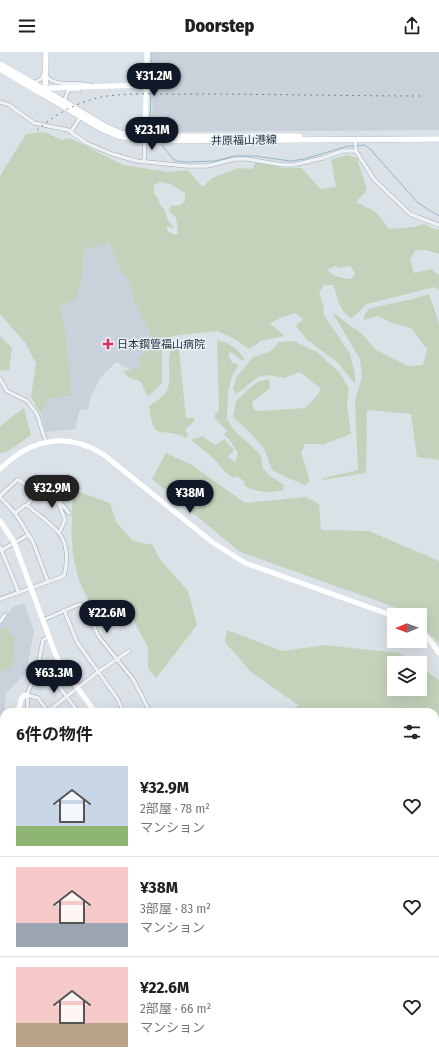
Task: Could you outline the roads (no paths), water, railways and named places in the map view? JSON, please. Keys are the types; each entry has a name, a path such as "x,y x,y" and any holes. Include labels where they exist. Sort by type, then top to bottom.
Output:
{"main road":[{"path":"43,92 46,52"},
{"name":"井原福山港線","path":"43,92 68,104 81,115"},
{"name":"井原福山港線","path":"43,92 81,115 120,133 145,138 356,141 439,139"},
{"name":"井原福山港線","path":"145,138 439,135"}],"street":[{"path":"144,162 147,52"},
{"path":"0,64 43,92"},
{"path":"0,69 43,92"},
{"path":"28,81 36,82 41,79 45,73 48,79 52,82 85,83 92,86"},
{"path":"43,92 50,88 146,84"},
{"path":"68,104 65,99 68,90 88,89 92,86"},
{"path":"0,102 9,105 34,123 71,132 86,143 136,161 187,166 207,166 234,159 247,159 283,165 294,165 323,158 342,151 356,150"},
{"path":"71,132 81,115"},
{"path":"356,141 356,150 374,178 405,210 410,214 439,225"},
{"path":"0,379 7,391 27,401 37,414 46,442"},
{"path":"0,469 22,451 46,442 56,441 76,443 95,449 212,542 245,563 387,614"},
{"path":"48,582 33,542 16,513 0,497 17,480 26,486 34,479 38,478 41,480 47,496 59,504 65,520 59,533"},
{"path":"16,513 27,505 40,489 45,490 61,503 69,513"},
{"path":"0,599 64,576 67,558 65,546 59,533 27,505"},
{"path":"0,521 14,542 55,653 93,708"},
{"path":"19,593 1,548 28,535"},
{"path":"43,620 80,604 87,612 99,637 133,679 148,708"},
{"path":"64,610 77,642 117,698 122,708"},
{"path":"0,622 5,615"},
{"path":"28,708 27,695 38,666 43,640 48,637"},
{"path":"427,637 439,653"},
{"path":"53,708 98,672 129,651"},
{"path":"38,666 47,670 75,708"},
{"path":"19,708 23,696 27,695 38,698 45,708"}],"waterway":[{"path":"152,52 150,130 153,133"},
{"path":"161,144 173,159 187,162 215,161 234,156 255,156 290,161 304,159 348,146 353,146"},
{"path":"357,146 365,145 370,149 418,203 439,216"}],"railway":[{"path":"37,130 56,116 78,104 93,99 116,95 222,94 424,96"}],"place":[{"name":"日本鋼管福山病院","path":"108,344"}]}
